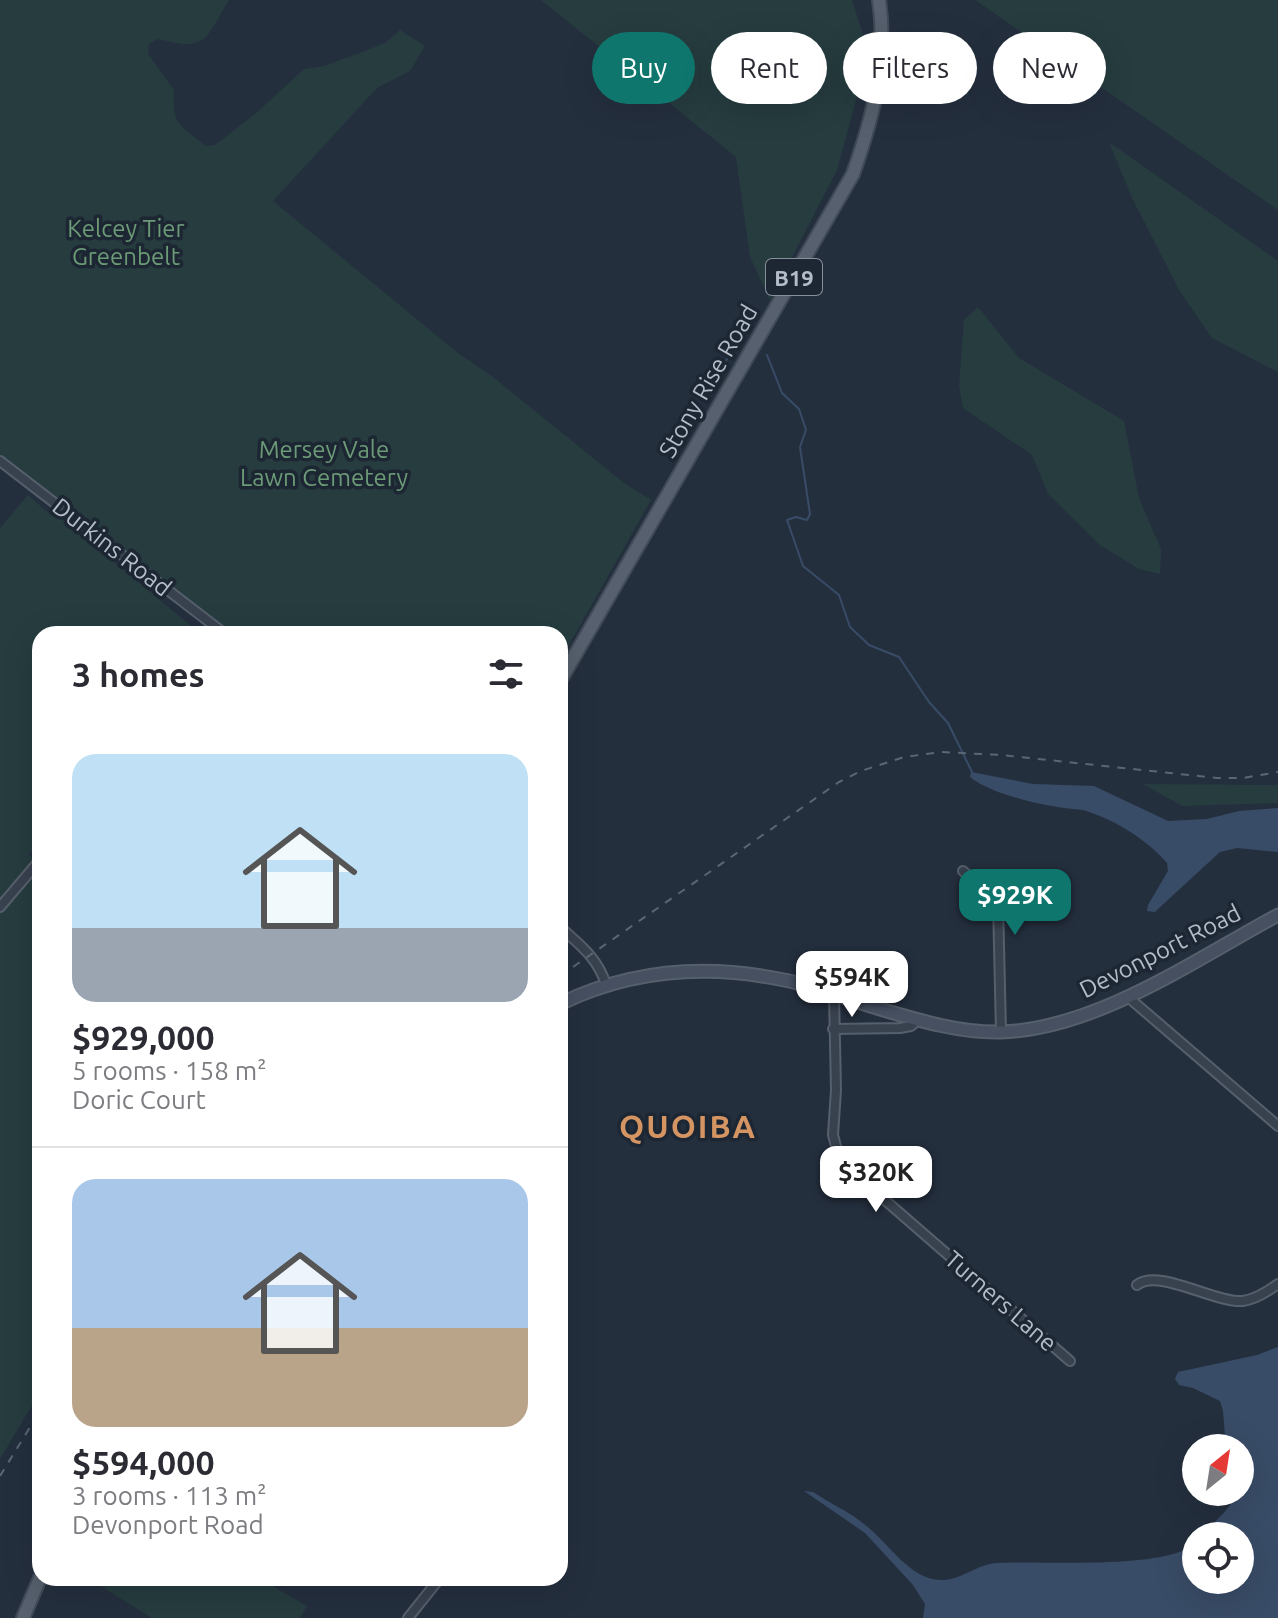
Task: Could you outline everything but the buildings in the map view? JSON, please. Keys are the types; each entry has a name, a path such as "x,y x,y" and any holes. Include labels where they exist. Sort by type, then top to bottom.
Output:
{"main road":[{"name":"Stony Rise Road","path":"568,667 853,174 867,136 878,89 882,61 879,0"},
{"name":"Devonport Road","path":"568,1001 606,985 664,973 721,970 787,980 941,1026 1001,1032 1046,1026 1093,1012 1128,997 1278,915"},
{"path":"23,1618 37,1586"}],"street":[{"name":"Durkins Road","path":"0,461 215,626"},
{"path":"0,907 32,869"},
{"path":"963,871 998,902 1001,1032"},
{"path":"568,934 592,955 601,968 606,985"},
{"name":"Turners Lane","path":"834,995 836,1090 833,1135 840,1161 1070,1361"},
{"path":"1128,997 1278,1126"},
{"name":"Devonport Road","path":"833,1029 900,1028 911,1026 918,1020"},
{"path":"1137,1285 1151,1279 1235,1301 1254,1298 1278,1284"},
{"path":"408,1618 434,1586"}],"green space":[{"path":"0,0 229,0 209,33 196,43 158,39 149,44 148,54 174,90 176,118 184,129 206,146 215,145 255,114 304,69 324,66 385,43 400,30 425,46 410,71 377,88 273,201 458,353 493,377 624,483 651,500 568,647 568,626 222,626 0,454"},
{"path":"541,0 852,0 862,32 843,32 843,104 855,104 837,170 770,300 750,257 736,157 670,104 695,104 695,32 592,32 592,41"},
{"path":"975,0 1278,0 1278,210 1106,91 1106,32 1021,32"},
{"path":"1109,142 1278,261 1278,372 1212,338 1179,290 1132,198"},
{"path":"978,307 1019,358 1124,421 1139,498 1161,549 1160,574 1139,569 1100,545 1048,494 1032,455 963,408 959,386 964,320"},
{"path":"28,495 52,516 55,513 190,626 32,626 32,851 29,855 32,857 32,1405 0,1459 0,528"},
{"path":"1143,784 1278,785 1278,803 1182,806"},
{"path":"100,1586 272,1586 307,1606 300,1618 152,1618"}],"water":[{"path":"971,772 1033,784 1094,786 1168,821 1207,819 1239,811 1278,808 1278,852 1237,848 1220,852 1155,912 1147,911 1168,871 1167,863 1150,846 1106,818 1083,810 1041,804 1002,793 970,777"},
{"path":"1278,1347 1278,1618 923,1618 925,1604 913,1585 865,1533 804,1491 813,1492 857,1519 906,1564 932,1579 957,1577 996,1563 1130,1561 1182,1551 1182,1594 1254,1594 1254,1522 1215,1522 1230,1506 1254,1506 1254,1434 1225,1434 1220,1401 1179,1385 1175,1379 1178,1372 1257,1355"}],"waterway":[{"path":"694,391 712,383 740,338"},
{"path":"767,355 782,393 799,409 806,430 800,447 810,514 807,520 796,517 787,520 803,566 839,595 850,627 869,645 899,657 929,702 948,723 972,772"}],"railway":[{"path":"568,970 839,782 904,757 942,752 1001,755 1217,778 1243,778 1278,772"},
{"path":"0,1476 32,1424"}],"district":[{"name":"QUOIBA","path":"688,1126"}],"park label":[{"name":"Kelcey Tier Greenbelt","path":"126,242"},
{"name":"Mersey Vale Lawn Cemetery","path":"324,463"}]}
